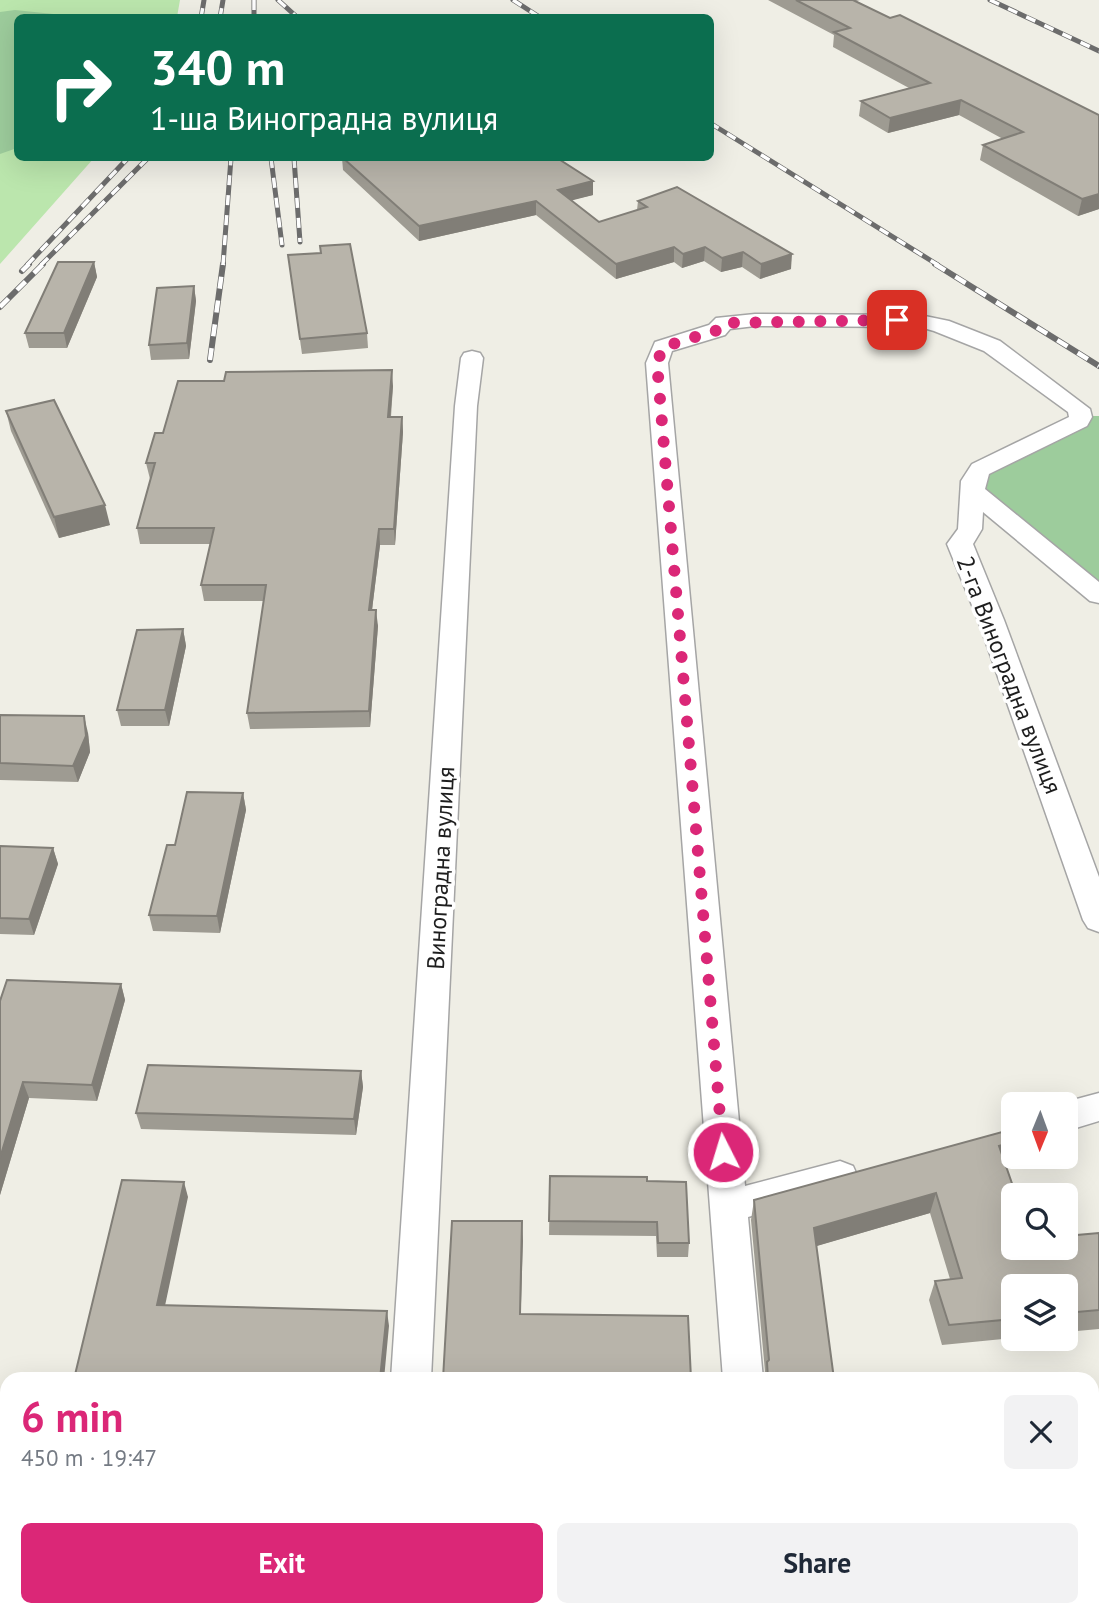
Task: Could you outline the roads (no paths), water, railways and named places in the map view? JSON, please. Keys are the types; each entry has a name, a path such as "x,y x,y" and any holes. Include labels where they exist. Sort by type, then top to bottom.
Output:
{"street":[{"name":"2-га Виноградна вулиця","path":"727,1207 657,363 663,347 718,330 724,323 897,320 941,326 992,346 1079,409 1079,421 980,469 974,481 970,529 960,544 991,620 1099,920"},
{"name":"Виноградна вулиця","path":"411,1372 466,406 472,358"},
{"path":"978,495 1099,595"},
{"path":"1078,1113 1099,1107"},
{"path":"742,1372 727,1207 870,1168"}],"railway":[{"path":"202,14 204,0"},
{"path":"221,14 223,0"},
{"path":"254,0 254,14"},
{"path":"278,0 294,14"},
{"path":"513,0 535,14"},
{"path":"990,0 1099,51"},
{"path":"714,125 938,265"},
{"path":"27,265 125,161"},
{"path":"41,265 145,161"},
{"path":"223,265 231,161"},
{"path":"271,161 282,245"},
{"path":"294,161 300,242"},
{"path":"22,271 29,264"},
{"path":"0,307 43,264"},
{"path":"210,360 223,264"},
{"path":"935,264 1099,366"}]}
